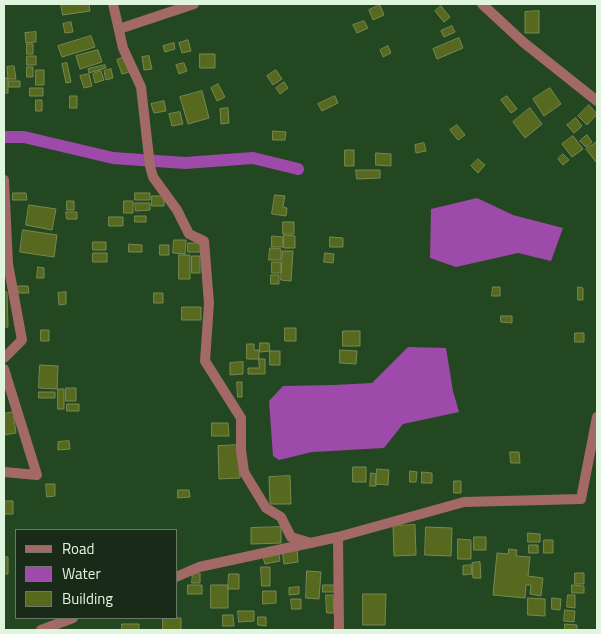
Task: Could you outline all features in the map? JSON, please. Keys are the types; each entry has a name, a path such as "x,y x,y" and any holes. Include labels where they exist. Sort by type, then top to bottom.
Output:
{"street":[{"path":"113,4 123,48 141,87 150,166 153,177 177,210 190,234 204,241 209,303 205,361 241,418 241,450 244,472 266,508 281,516 291,537 311,543"},
{"path":"119,29 194,4"},
{"path":"482,4 523,42 597,101"},
{"path":"4,180 8,264 22,340 4,358"},
{"path":"4,369 37,474 4,472"},
{"path":"178,576 199,567 338,537 464,502 581,499 597,417"},
{"path":"338,537 338,630"},
{"path":"41,630 70,619"}],"water":[{"path":"477,198 513,215 563,228 551,261 518,253 456,267 430,258 431,209"},
{"path":"408,347 446,348 453,391 459,412 403,424 384,448 312,452 279,460 273,456 269,401 283,386 372,383"}],"building":[{"path":"61,4 89,4 90,11 63,15"},
{"path":"380,5 384,15 373,20 369,10"},
{"path":"441,6 450,17 444,22 435,11"},
{"path":"539,11 539,33 525,33 525,12"},
{"path":"364,21 368,28 357,33 353,25"},
{"path":"71,22 73,32 65,33 63,24"},
{"path":"452,26 455,32 444,37 441,31"},
{"path":"36,32 36,42 26,43 25,33"},
{"path":"91,36 95,47 62,57 58,46"},
{"path":"459,38 463,48 437,59 433,49"},
{"path":"188,40 191,51 182,53 179,43"},
{"path":"174,43 175,49 165,52 163,46"},
{"path":"27,44 33,44 33,54 27,54"},
{"path":"388,46 391,53 383,57 380,50"},
{"path":"98,50 102,62 80,69 76,56"},
{"path":"200,54 215,54 215,68 200,68"},
{"path":"27,56 36,56 36,65 27,65"},
{"path":"149,56 152,69 144,70 142,57"},
{"path":"124,57 129,72 122,74 117,60"},
{"path":"67,63 71,82 66,83 62,64"},
{"path":"184,63 187,71 179,74 176,65"},
{"path":"105,65 106,68 89,73 88,69"},
{"path":"14,66 16,79 8,79 7,67"},
{"path":"27,67 33,67 33,77 27,77"},
{"path":"111,69 113,78 106,80 104,71"},
{"path":"36,70 44,70 44,85 36,85"},
{"path":"276,70 282,79 273,85 267,76"},
{"path":"101,71 104,80 95,83 93,74"},
{"path":"89,74 92,86 84,88 80,76"},
{"path":"4,78 8,78 8,93 4,93"},
{"path":"9,81 20,81 20,87 9,87"},
{"path":"284,82 288,88 280,94 276,88"},
{"path":"218,84 225,97 217,101 211,88"},
{"path":"30,88 43,88 43,96 30,96"},
{"path":"550,88 561,104 544,116 533,99"},
{"path":"202,91 209,118 188,124 180,97"},
{"path":"70,96 77,96 77,108 70,108"},
{"path":"335,96 338,103 322,111 318,104"},
{"path":"507,96 517,109 511,113 501,100"},
{"path":"36,100 42,100 42,111 36,111"},
{"path":"164,101 166,111 154,113 151,104"},
{"path":"589,105 597,114 587,125 578,116"},
{"path":"228,108 229,123 221,124 220,109"},
{"path":"530,108 542,124 525,138 513,122"},
{"path":"180,112 183,124 172,126 169,114"},
{"path":"576,118 582,126 574,133 567,125"},
{"path":"457,125 465,135 458,140 450,130"},
{"path":"273,131 286,132 285,140 273,140"},
{"path":"587,135 592,142 586,147 580,141"},
{"path":"573,136 583,149 572,157 562,144"},
{"path":"597,142 597,160 596,162 586,149"},
{"path":"424,143 426,151 416,153 415,145"},
{"path":"345,150 354,150 354,166 345,166"},
{"path":"376,153 391,154 391,166 376,165"},
{"path":"563,154 569,160 563,165 558,159"},
{"path":"478,159 485,165 478,173 471,166"},
{"path":"356,170 380,170 380,178 357,179"},
{"path":"13,193 26,193 27,200 13,200"},
{"path":"135,193 150,193 150,200 135,200"},
{"path":"275,195 285,196 283,207 287,208 286,216 272,214"},
{"path":"152,196 164,196 164,206 152,206"},
{"path":"67,201 74,201 74,210 67,210"},
{"path":"124,201 133,201 133,213 124,213"},
{"path":"135,203 150,203 150,210 136,211"},
{"path":"29,205 56,209 52,230 26,225"},
{"path":"66,212 77,212 77,219 67,219"},
{"path":"135,216 146,216 146,222 135,222"},
{"path":"109,217 123,217 123,226 109,226"},
{"path":"283,222 294,222 294,234 283,234"},
{"path":"23,230 57,235 54,257 20,252"},
{"path":"284,235 295,236 295,248 284,248"},
{"path":"272,236 283,237 283,247 272,247"},
{"path":"330,237 343,238 343,247 330,247"},
{"path":"174,240 186,240 185,254 173,253"},
{"path":"93,242 106,242 106,250 93,250"},
{"path":"188,243 201,243 201,252 188,252"},
{"path":"129,244 142,245 142,252 129,252"},
{"path":"160,245 169,245 169,255 160,255"},
{"path":"270,248 281,249 281,260 269,260"},
{"path":"283,251 293,251 291,281 281,280"},
{"path":"93,253 107,253 107,262 93,262"},
{"path":"325,253 334,254 333,263 324,262"},
{"path":"179,255 190,255 190,279 179,279"},
{"path":"192,256 200,256 200,273 192,273"},
{"path":"272,262 281,262 281,273 272,273"},
{"path":"38,267 44,268 44,278 37,278"},
{"path":"271,275 279,275 279,284 271,284"},
{"path":"18,286 28,286 29,293 19,293"},
{"path":"493,287 500,287 500,296 492,296"},
{"path":"578,287 583,288 583,300 578,300"},
{"path":"4,292 7,292 8,327 4,327"},
{"path":"66,292 66,304 59,305 58,293"},
{"path":"154,293 163,293 163,303 154,303"},
{"path":"182,307 201,307 201,320 182,320"},
{"path":"501,316 512,316 512,323 501,322"},
{"path":"285,328 296,328 296,341 285,341"},
{"path":"41,330 49,330 49,341 41,341"},
{"path":"343,331 360,331 360,346 343,346"},
{"path":"575,333 584,333 584,342 575,342"},
{"path":"260,343 269,343 270,351 260,352"},
{"path":"247,344 254,344 254,350 259,350 259,359 247,359"},
{"path":"340,350 357,351 356,364 340,363"},
{"path":"270,351 280,351 280,365 270,365"},
{"path":"259,359 265,359 265,374 248,374 248,368 259,368"},
{"path":"243,362 243,374 230,375 230,363"},
{"path":"40,365 58,366 57,389 39,388"},
{"path":"237,382 242,382 242,397 238,397"},
{"path":"66,388 76,388 76,401 66,401"},
{"path":"58,389 64,389 64,409 58,409"},
{"path":"39,392 55,392 55,398 39,398"},
{"path":"67,404 79,404 79,411 67,411"},
{"path":"13,412 16,433 4,435 4,414"},
{"path":"212,423 228,423 229,436 212,436"},
{"path":"69,441 70,449 58,450 58,442"},
{"path":"240,445 240,478 219,479 218,446"},
{"path":"510,452 519,452 520,463 511,463"},
{"path":"353,467 366,467 366,482 353,482"},
{"path":"377,469 389,470 388,485 376,484"},
{"path":"410,471 417,472 416,482 410,482"},
{"path":"422,472 432,473 432,483 422,483"},
{"path":"371,473 376,474 376,486 370,486"},
{"path":"290,476 291,504 270,504 269,477"},
{"path":"454,481 461,481 461,493 454,493"},
{"path":"46,484 55,484 55,496 47,497"},
{"path":"178,490 189,490 190,497 178,498"},
{"path":"5,501 13,501 13,514 5,514"},
{"path":"415,525 416,555 394,556 393,526"},
{"path":"281,527 281,543 251,544 251,528"},
{"path":"426,527 452,528 451,556 425,555"},
{"path":"528,533 540,534 540,542 528,542"},
{"path":"474,537 486,537 486,550 474,550"},
{"path":"458,539 471,540 471,559 458,559"},
{"path":"544,540 553,540 553,553 544,553"},
{"path":"529,545 538,545 538,553 529,553"},
{"path":"297,548 298,562 284,564 282,550"},
{"path":"509,549 517,550 516,556 530,557 528,576 543,578 541,596 530,594 531,585 526,585 525,598 493,595 497,553 508,554"},
{"path":"279,554 280,561 265,564 263,557"},
{"path":"4,557 8,557 8,574 4,574"},
{"path":"480,562 481,578 473,578 472,563"},
{"path":"471,565 472,574 463,575 463,566"},
{"path":"261,567 270,567 270,586 262,586"},
{"path":"307,571 321,572 319,599 306,598"},
{"path":"193,573 200,573 200,583 192,583"},
{"path":"575,573 584,573 584,584 575,584"},
{"path":"229,574 239,574 239,589 228,589"},
{"path":"188,585 202,585 202,594 188,594"},
{"path":"211,585 228,585 228,608 211,608"},
{"path":"323,585 336,585 336,592 323,592"},
{"path":"572,585 584,586 584,593 572,593"},
{"path":"299,587 299,594 289,595 289,588"},
{"path":"263,591 276,591 276,603 263,604"},
{"path":"363,594 386,594 385,625 363,625"},
{"path":"326,595 333,595 334,613 327,613"},
{"path":"568,595 575,595 575,608 567,607"},
{"path":"528,598 545,599 545,616 528,615"},
{"path":"552,598 561,599 560,610 552,609"},
{"path":"291,599 301,599 301,609 292,609"},
{"path":"565,610 575,611 574,622 564,621"},
{"path":"238,611 254,611 254,621 239,622"},
{"path":"223,615 233,615 234,626 223,626"},
{"path":"258,617 266,617 266,626 258,625"},
{"path":"181,618 181,630 163,630 163,619"},
{"path":"122,624 139,624 139,630 122,630"},
{"path":"565,624 577,625 577,630 565,630"}],"waterway":[{"path":"4,137 24,137 113,158 185,163 253,158 298,169"}]}
